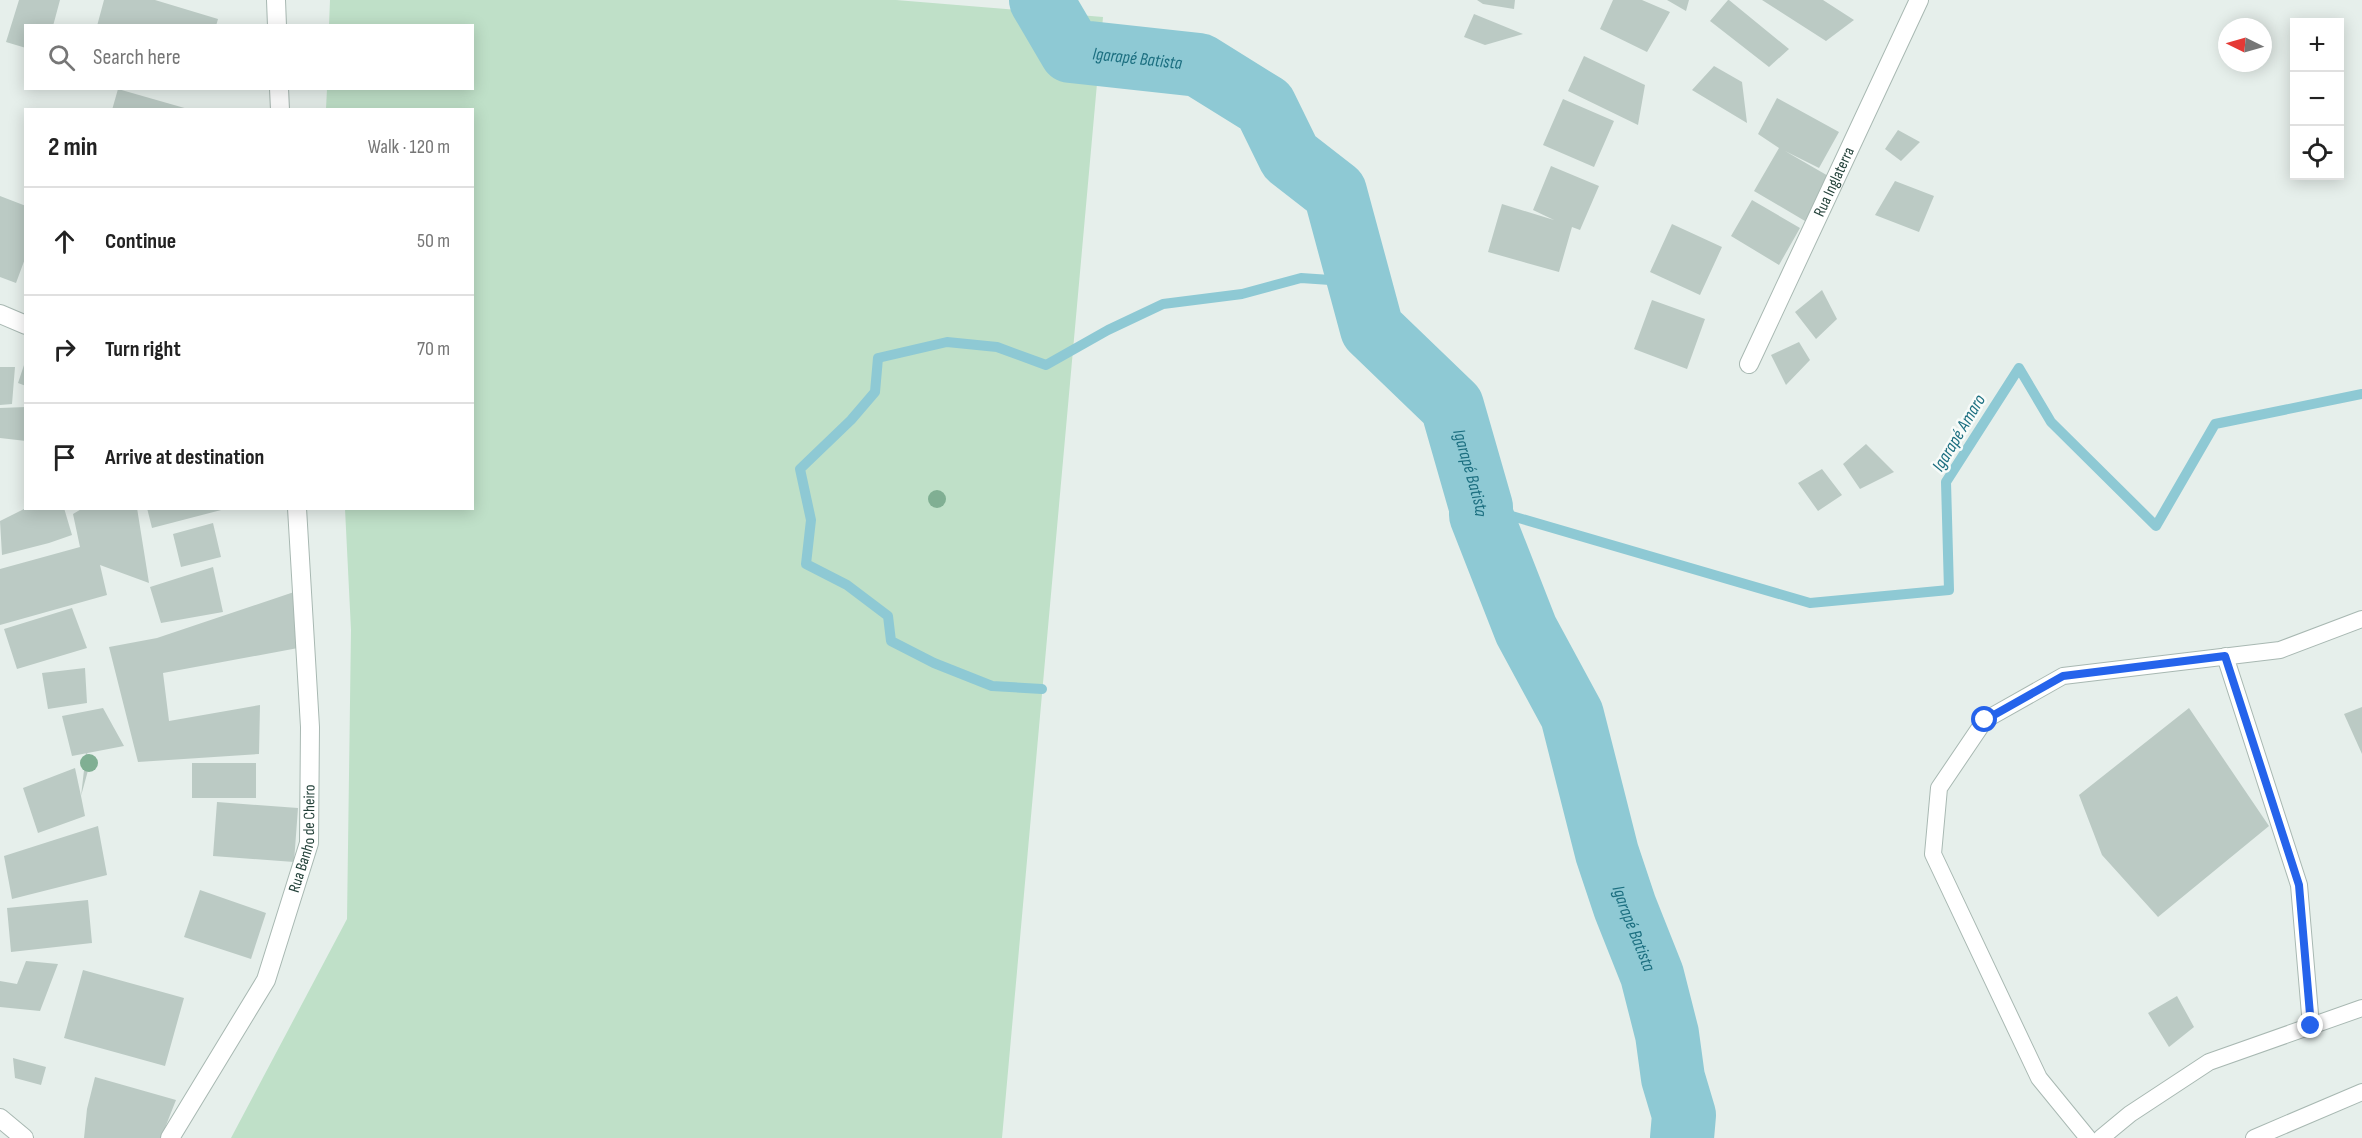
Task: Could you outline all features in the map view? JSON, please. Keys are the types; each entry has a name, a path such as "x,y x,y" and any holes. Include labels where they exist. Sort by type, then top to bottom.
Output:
{"street":[{"path":"276,0 277,24"},
{"name":"Rua Inglaterra","path":"1749,364 1919,0"},
{"path":"279,90 280,108"},
{"path":"0,314 24,324"},
{"name":"Rua Banho de Cheiro","path":"170,1138 266,980 309,843 309,728 297,510"},
{"path":"0,1118 24,1138"}],"lane":[{"path":"2088,1138 2039,1078 1933,854 1939,788 1985,720 2063,676 2280,650 2362,619"},
{"path":"2225,656 2299,885 2311,1026"},
{"path":"2101,1138 2130,1114 2209,1062 2362,1008"},
{"path":"2253,1138 2362,1092"}],"green space":[{"path":"330,0 896,0 1103,17 1002,1138 231,1138 347,919 351,630 345,510 474,510 474,108 326,108 327,90 474,90 474,24 329,24"}],"building":[{"path":"19,0 60,0 54,24 24,24 24,47 6,42"},
{"path":"104,0 155,0 218,19 217,24 98,24"},
{"path":"1477,0 1515,0 1514,9 1483,4"},
{"path":"1613,0 1642,0 1670,12 1647,52 1600,29"},
{"path":"1667,0 1689,0 1686,11"},
{"path":"1728,0 1789,49 1769,67 1710,21"},
{"path":"1762,0 1823,0 1854,20 1826,41"},
{"path":"1474,14 1523,34 1485,45 1464,37"},
{"path":"1584,56 1645,85 1638,125 1568,91"},
{"path":"1714,66 1742,82 1747,123 1692,90"},
{"path":"118,90 122,90 184,108 113,108"},
{"path":"1777,98 1839,132 1819,168 1785,151 1830,177 1805,221 1754,191 1779,148 1758,134"},
{"path":"1563,99 1614,121 1594,167 1543,145"},
{"path":"1898,130 1920,142 1901,161 1885,149"},
{"path":"1551,166 1599,186 1580,230 1572,227 1559,272 1488,252 1502,204 1554,220 1533,210"},
{"path":"1895,181 1934,196 1919,232 1875,215"},
{"path":"0,196 24,205 24,261 16,283 0,277"},
{"path":"1752,200 1800,228 1779,265 1731,236"},
{"path":"1672,224 1722,247 1700,295 1650,272"},
{"path":"1822,290 1837,319 1816,339 1795,312"},
{"path":"1652,300 1705,319 1687,369 1634,349"},
{"path":"1799,342 1810,360 1786,385 1771,355"},
{"path":"24,365 24,385 18,383"},
{"path":"0,367 15,367 12,404 0,405"},
{"path":"24,407 24,441 0,438 0,408"},
{"path":"1866,444 1894,472 1860,489 1843,464"},
{"path":"1822,469 1842,495 1818,511 1798,483"},
{"path":"24,509 65,510 72,535 2,555 0,521"},
{"path":"80,510 137,510 149,583 100,565 107,595 0,625 0,569 80,547 73,514"},
{"path":"148,510 221,510 152,528"},
{"path":"213,523 221,557 181,567 173,534"},
{"path":"213,567 223,612 161,623 150,587"},
{"path":"294,592 298,648 163,673 169,721 260,705 259,754 138,762 109,647 157,638"},
{"path":"72,608 87,648 17,669 4,629"},
{"path":"85,668 87,703 48,709 42,673"},
{"path":"2362,707 2362,754 2344,714"},
{"path":"103,708 124,746 72,756 62,716"},
{"path":"2189,708 2269,826 2158,917 2102,855 2079,795"},
{"path":"86,753 92,756 81,796"},
{"path":"192,763 256,763 256,798 192,798"},
{"path":"75,768 85,816 38,833 23,788"},
{"path":"217,802 298,808 294,862 213,856"},
{"path":"98,826 107,875 12,899 4,856"},
{"path":"200,890 266,913 251,959 184,937"},
{"path":"88,900 92,943 11,952 7,908"},
{"path":"26,961 58,964 40,1011 0,1007 0,981 17,984"},
{"path":"83,970 184,998 165,1066 64,1038"},
{"path":"2177,996 2194,1027 2169,1047 2148,1013"},
{"path":"13,1058 46,1067 41,1085 15,1078"},
{"path":"95,1077 176,1100 161,1138 84,1138 87,1109"}],"waterway":[{"name":"Igarapé Batista","path":"1041,0 1071,51 1199,65 1265,106 1290,157 1335,192 1372,329 1452,406 1481,507 1481,515 1526,630 1572,715 1607,853 1652,975 1667,1034 1673,1078 1684,1115 1682,1138"},
{"path":"1042,689 992,686 934,663 891,641 888,616 847,585 806,564 811,520 800,469 851,420 875,392 878,358 947,342 997,347 1046,365 1108,330 1163,304 1242,294 1301,278 1360,282"},
{"name":"Igarapé Amaro","path":"1481,507 1810,603 1949,590 1946,482 2019,368 2051,422 2156,526 2215,424 2362,394"}],"route":[{"path":"1985,720 2063,676 2225,656 2299,885 2311,1026"}]}
